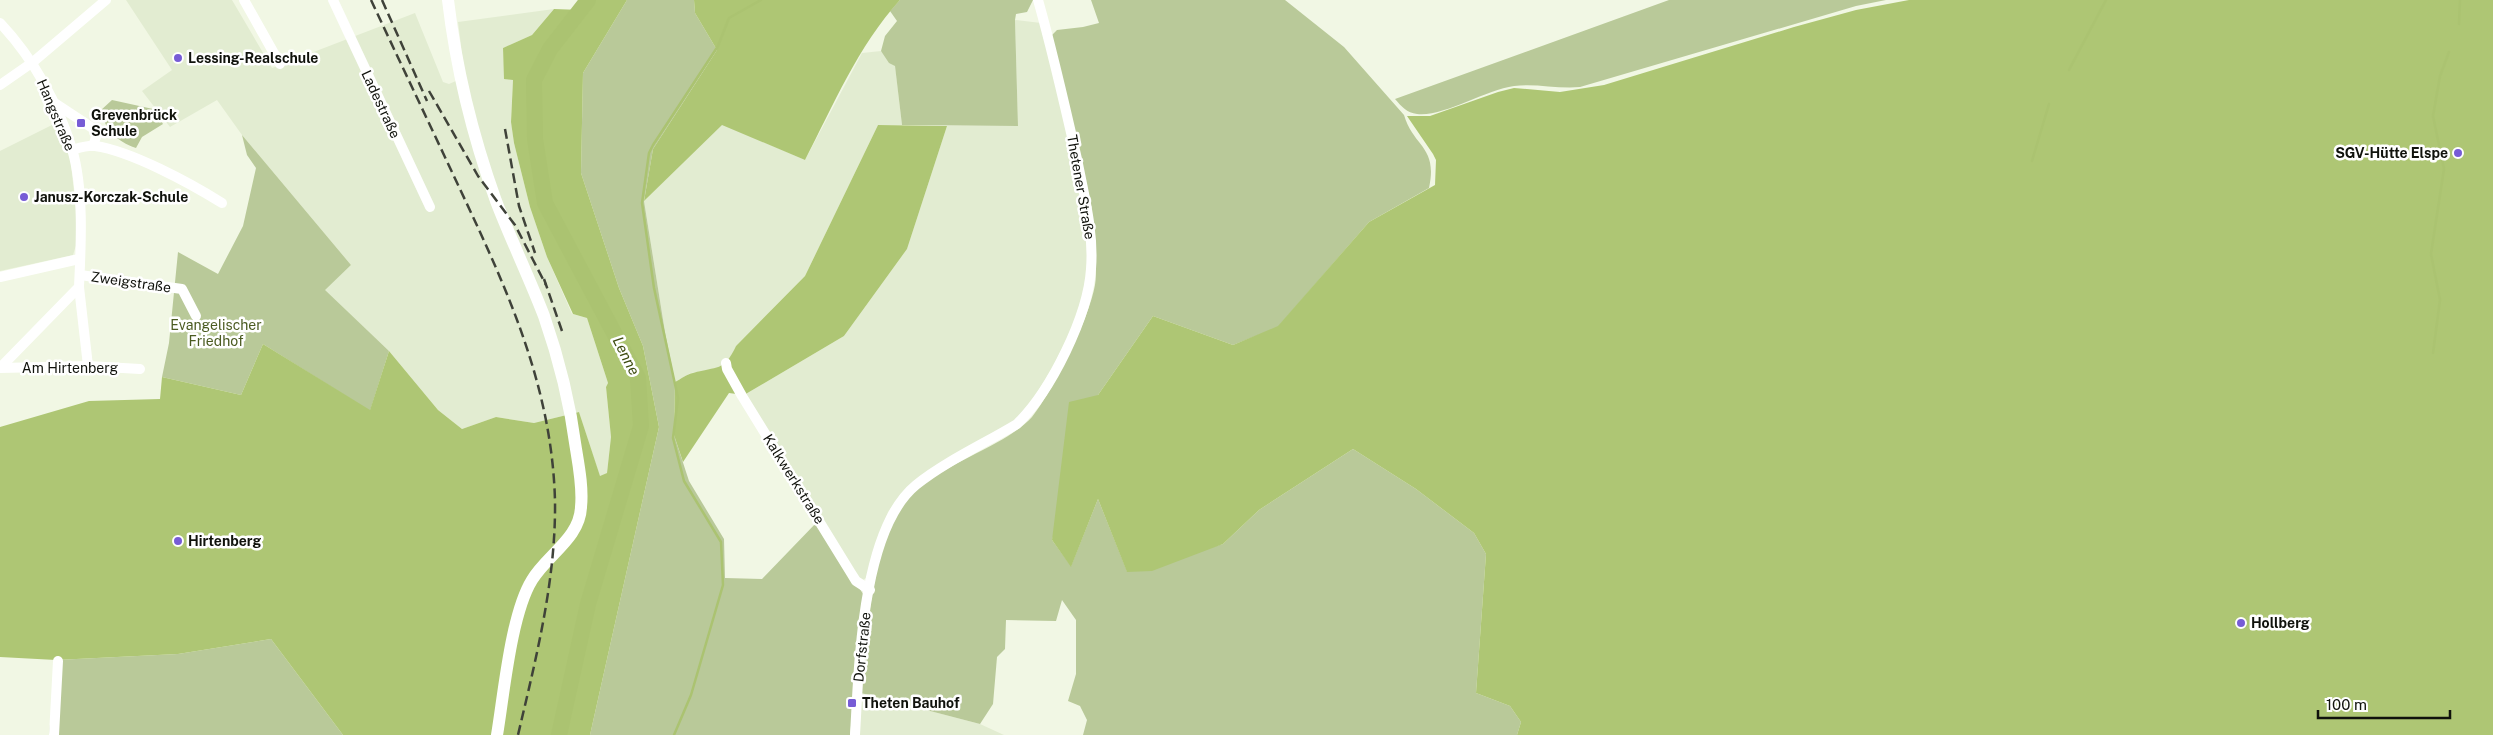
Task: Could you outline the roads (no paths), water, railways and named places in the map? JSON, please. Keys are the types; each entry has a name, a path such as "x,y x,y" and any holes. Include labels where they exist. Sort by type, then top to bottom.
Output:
{"main road":[{"path":"448,0 469,109 496,200 556,352 572,422 582,502 579,519 573,531 542,566 524,596 516,626 496,735"}],"street":[{"path":"0,85 33,62 106,0"},
{"path":"244,0 280,64"},
{"name":"Ladestraße","path":"333,0 430,207"},
{"name":"Thetener Straße","path":"870,590 877,554 890,517 896,506 923,480 1017,424 1028,414 1055,370 1086,300 1092,268 1090,230 1060,79 1038,0"},
{"name":"Hangstraße","path":"0,23 33,62 52,101 72,150 81,211 79,287 88,366"},
{"path":"52,101 94,129 96,137 93,146"},
{"path":"72,150 93,146 113,150 172,175 222,203"},
{"path":"0,277 79,259"},
{"name":"Zweigstraße","path":"80,275 182,289 196,316"},
{"path":"0,368 79,287"},
{"name":"Kalkwerkstraße","path":"726,363 742,396 851,574 856,581 870,590"},
{"name":"Am Hirtenberg","path":"0,368 88,366 140,369"},
{"name":"Dorfstraße","path":"855,735 863,632 870,590"},
{"path":"54,735 58,661"}],"waterway":[{"name":"Lenne","path":"559,735 588,604 641,426 638,378 545,203 535,139 534,80 550,49 588,0"},
{"path":"674,735 691,695 723,585 721,542 684,481 673,438 678,398 654,288 642,203 649,153 653,145 718,46 729,18 761,0"},
{"path":"2069,70 2106,0"},
{"path":"2459,24 2460,0"},
{"path":"2433,353 2440,300 2431,254 2444,169 2433,116 2440,76 2449,52"},
{"path":"2032,161 2049,104"}],"railway":[{"path":"371,0 477,225 510,301 536,378 545,418 552,459 555,501 552,560 544,619 518,735"},
{"path":"382,0 427,101"},
{"path":"429,91 478,176 515,225 546,285"},
{"path":"505,129 519,206 535,253"},
{"path":"544,279 562,331"}],"place":[{"name":"Lessing-Realschule","path":"178,58"},
{"name":"Grevenbrück Schule","path":"81,123"},
{"name":"SGV-Hütte Elspe","path":"2458,153"},
{"name":"Janusz-Korczak-Schule","path":"24,197"},
{"name":"Hirtenberg","path":"178,541"},
{"name":"Hollberg","path":"2241,623"},
{"name":"Theten Bauhof","path":"852,703"}],"park label":[{"name":"Evangelischer Friedhof","path":"216,334"}]}
